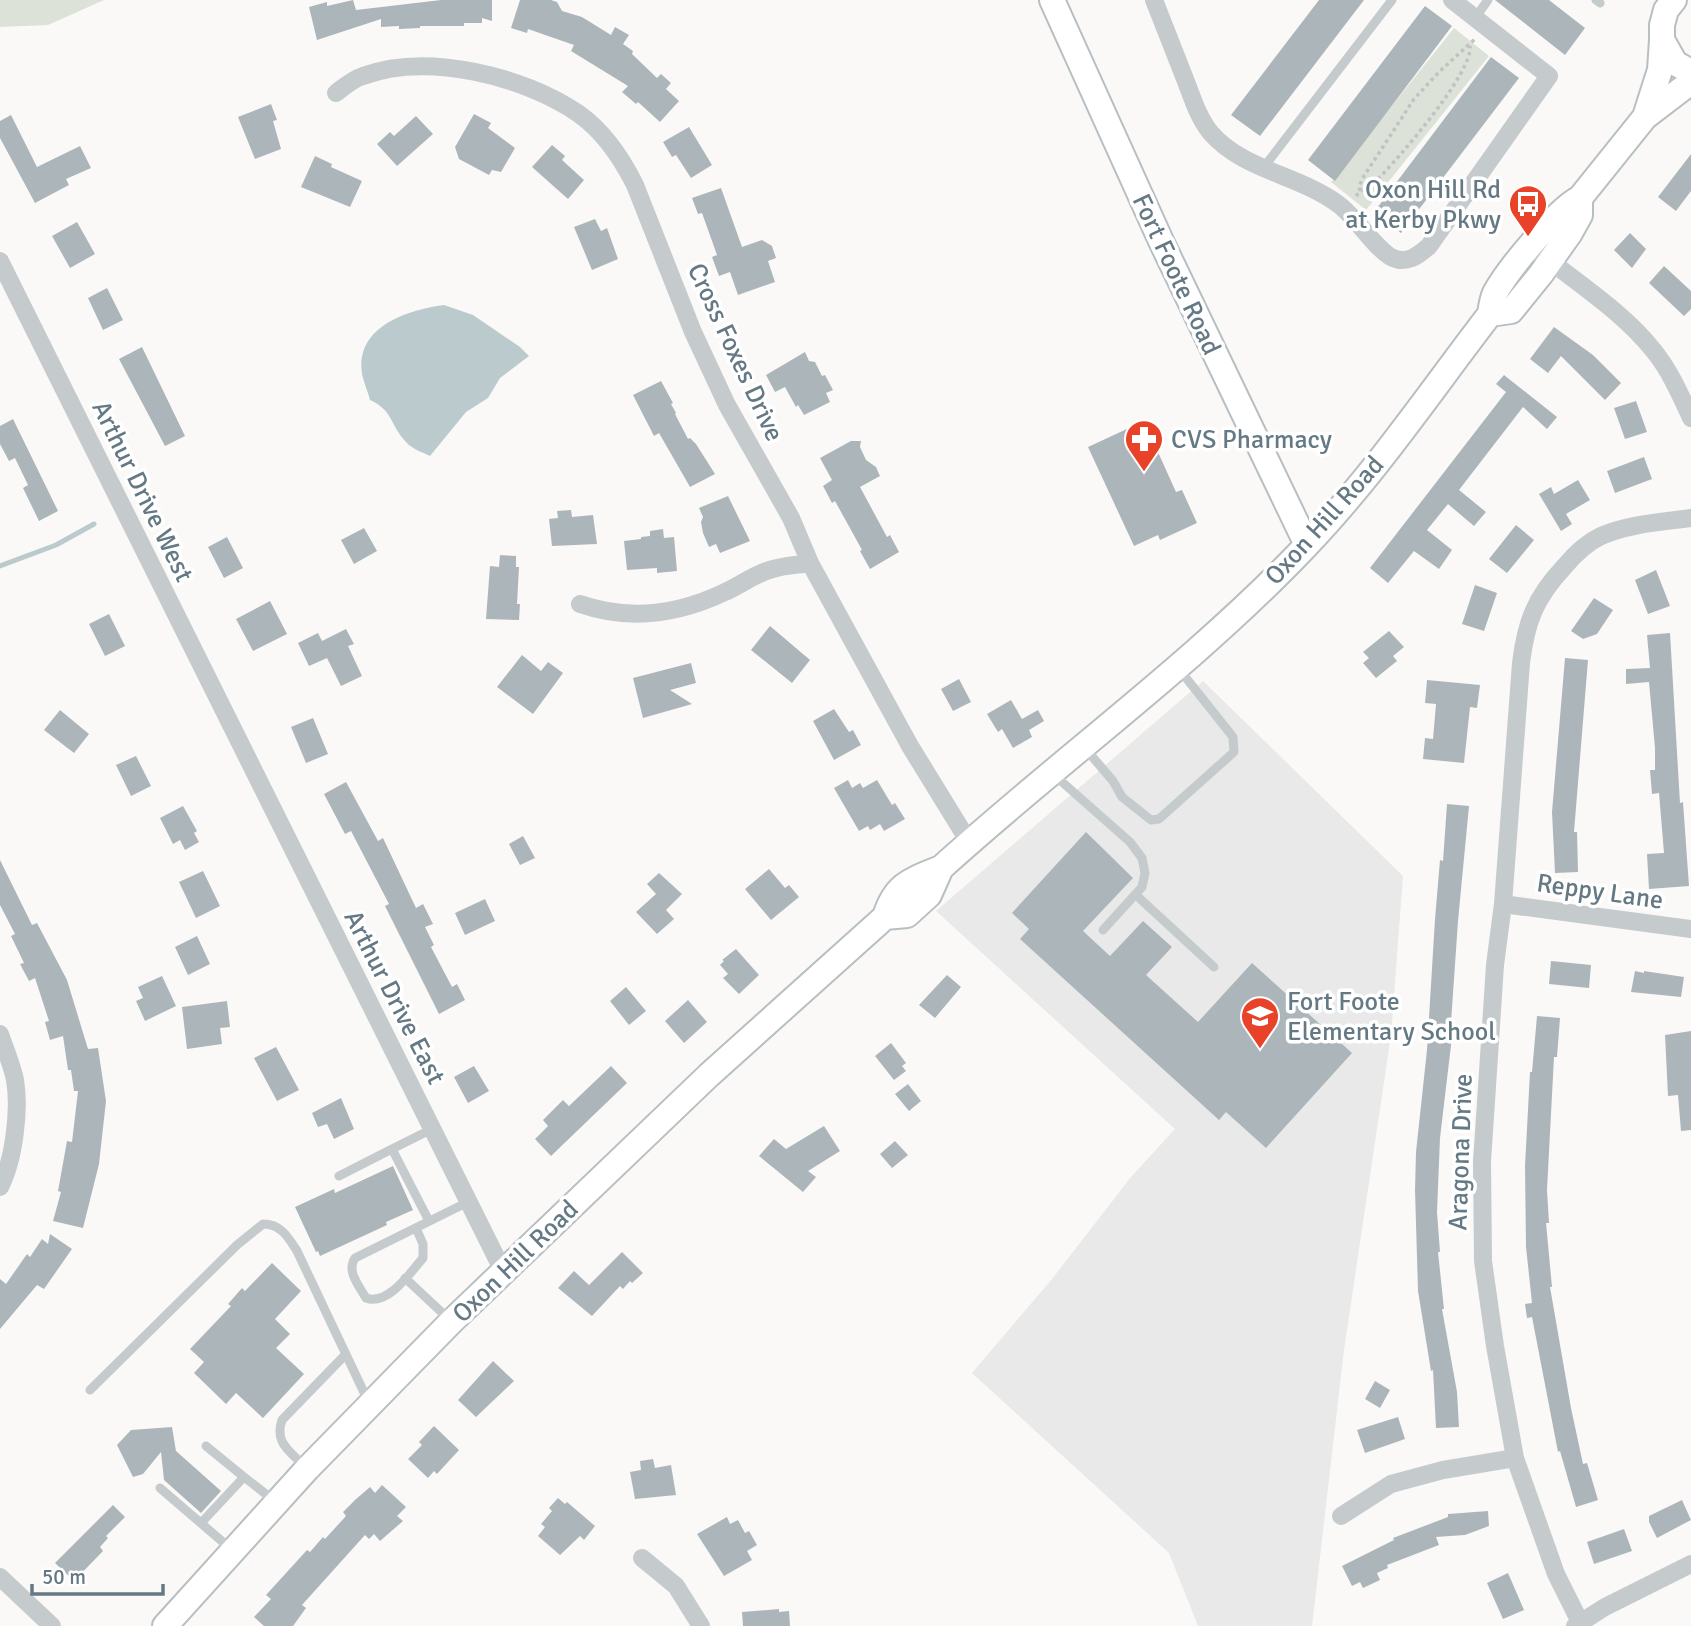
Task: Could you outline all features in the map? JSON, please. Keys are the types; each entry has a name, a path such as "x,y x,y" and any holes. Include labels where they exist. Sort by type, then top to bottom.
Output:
{"main road":[{"name":"Fort Foote Road","path":"1052,0 1161,241 1307,545"},
{"path":"1645,117 1660,70 1661,25 1666,10 1674,0"},
{"path":"1662,40 1675,64 1691,72"},
{"path":"1540,253 1568,205 1580,198 1645,117 1691,82"},
{"name":"Oxon Hill Road","path":"165,1626 307,1469 451,1322 709,1075 885,917 891,899 911,881 941,868 1207,642 1307,545 1367,476 1490,314 1511,311 1540,253"}],"street":[{"path":"1154,0 1197,110 1208,130 1239,158 1321,193 1340,205 1390,257 1402,260 1417,257 1429,246 1549,76 1452,0"},
{"name":"Cross Foxes Drive","path":"336,93 353,80 375,72 432,66 464,70 516,84 551,98 591,124 615,152 635,185 714,379 791,518 810,563 910,746 969,842"},
{"path":"1540,253 1646,341 1663,363 1691,418"},
{"name":"Arthur Drive West","path":"0,261 240,745"},
{"name":"Aragona Drive","path":"1579,1625 1556,1574 1515,1458 1483,1261 1482,1161 1495,965 1503,904 1524,635 1543,590 1568,561 1600,536 1614,531 1691,518"},
{"path":"580,604 601,612 620,615 671,610 697,604 774,568 810,563"},
{"name":"Arthur Drive East","path":"240,745 504,1273"},
{"name":"Reppy Lane","path":"1503,904 1691,929"},
{"path":"0,1034 15,1080 15,1132 5,1177 0,1186"},
{"path":"1341,1516 1391,1484 1443,1470 1515,1458"},
{"path":"642,1558 676,1586 701,1626"},
{"path":"1579,1625 1691,1564"},
{"path":"0,1577 52,1626"}],"lane":[{"path":"1264,167 1392,0"},
{"path":"1475,18 1489,0"},
{"path":"1083,746 1135,809 1151,820 1159,819 1234,752 1233,737 1177,667"},
{"path":"1051,772 1138,850 1146,873 1142,887 1136,895 1103,930"},
{"path":"1136,895 1214,967"},
{"path":"340,1176 432,1129"},
{"path":"392,1149 429,1221"},
{"path":"416,1228 423,1244 423,1258 382,1298 373,1301 366,1298 351,1270 355,1258 468,1202"},
{"path":"90,1390 237,1245 263,1224 274,1224 284,1232 297,1251 370,1404"},
{"path":"405,1278 451,1322"},
{"path":"307,1469 279,1438 278,1431 282,1420 346,1354"},
{"path":"206,1446 276,1502"},
{"path":"201,1523 244,1477"},
{"path":"160,1488 232,1550"}],"path":[{"path":"1470,46 1467,59 1432,116 1382,174 1366,190 1360,191 1359,186 1364,176 1414,99 1463,48 1470,46"}],"shaded area":[{"path":"0,0 104,0 48,25 0,27"},
{"path":"1454,28 1489,56 1366,210 1331,182"},
{"path":"444,305 473,315 529,356 500,378 488,398 466,412 430,456 408,444 383,408 370,400 362,374 362,357 375,332 387,323 415,311"},
{"path":"1203,681 1403,876 1391,1035 1344,1350 1312,1626 1198,1626 1169,1553 972,1373 1052,1279 1131,1177 1175,1129 936,911"}],"building":[{"path":"353,0 356,10 441,0 492,0 492,21 482,18 482,23 464,23 464,26 399,29 399,26 381,27 381,19 317,40 309,7 327,2 327,6"},
{"path":"520,0 551,0 557,2 562,11 582,17 611,35 615,27 629,35 623,44 633,51 632,54 657,78 661,74 671,83 666,89 679,101 660,122 622,92 628,86 571,51 574,45 528,29 527,33 511,28"},
{"path":"1319,0 1364,0 1260,136 1231,115"},
{"path":"1495,0 1549,0 1585,28 1565,55"},
{"path":"1425,6 1452,26 1335,181 1308,160"},
{"path":"1491,57 1519,78 1401,233 1374,212"},
{"path":"271,104 277,120 273,121 281,149 255,159 238,117"},
{"path":"474,114 491,123 488,128 515,148 501,172 492,170 489,175 459,159 455,147"},
{"path":"11,115 37,167 80,146 91,168 66,179 69,185 35,203 0,138 0,121"},
{"path":"416,116 433,134 397,166 377,144 390,132 394,136"},
{"path":"689,127 712,165 691,178 676,155 672,157 663,142"},
{"path":"552,145 565,156 562,160 584,180 568,199 532,167"},
{"path":"1691,154 1691,191 1676,211 1658,197"},
{"path":"315,156 332,164 331,167 362,181 350,207 301,187"},
{"path":"721,188 742,247 762,240 772,246 776,258 768,261 775,282 738,295 730,272 719,276 712,257 717,255 702,213 698,214 692,198"},
{"path":"595,219 601,231 607,228 618,259 592,270 574,227"},
{"path":"77,222 95,254 70,268 52,236"},
{"path":"1630,233 1646,249 1632,268 1614,250"},
{"path":"1664,266 1691,291 1691,309 1684,316 1649,283"},
{"path":"107,288 123,320 103,330 88,298"},
{"path":"1554,327 1593,355 1621,383 1605,400 1561,356 1548,373 1530,359"},
{"path":"142,347 185,436 165,446 119,359"},
{"path":"805,352 809,361 815,362 822,376 825,375 833,390 826,393 830,402 804,415 798,405 796,407 785,387 775,392 766,375"},
{"path":"1504,375 1557,417 1547,429 1523,407 1459,490 1486,512 1474,526 1448,504 1427,530 1452,550 1439,569 1414,551 1388,583 1370,568 1506,392 1496,384"},
{"path":"661,381 688,439 696,444 715,474 690,487 659,433 654,436 633,395"},
{"path":"1636,401 1647,432 1625,439 1614,408"},
{"path":"13,419 58,511 39,521 23,488 28,485 15,458 9,461 0,444 0,426"},
{"path":"1144,421 1176,492 1182,490 1197,523 1160,540 1158,535 1134,546 1088,447"},
{"path":"851,441 861,441 860,447 866,460 876,467 880,476 860,487 887,537 890,535 899,552 870,569 835,501 832,503 823,486 832,480 820,458"},
{"path":"1644,457 1652,479 1615,493 1607,471"},
{"path":"1578,480 1590,500 1566,514 1572,524 1561,531 1539,494 1551,487 1554,494"},
{"path":"728,496 750,541 720,553 716,544 709,547 703,533 703,517 699,508"},
{"path":"571,510 572,517 593,515 597,544 552,546 549,519 558,518 557,511"},
{"path":"1516,525 1534,540 1507,573 1489,559"},
{"path":"364,528 377,551 354,564 341,540"},
{"path":"663,529 664,538 674,537 677,571 657,573 657,568 627,570 624,541 641,539 650,536 650,531"},
{"path":"227,537 243,568 224,578 208,547"},
{"path":"500,555 516,556 516,567 519,567 519,620 486,619 490,566 499,567"},
{"path":"1656,570 1670,606 1648,614 1635,580"},
{"path":"1475,585 1497,593 1484,631 1462,624"},
{"path":"1594,598 1613,610 1597,634 1583,639 1571,631"},
{"path":"270,601 287,634 253,651 236,619"},
{"path":"109,614 125,646 105,656 89,624"},
{"path":"770,626 810,660 792,683 751,650"},
{"path":"346,629 354,644 348,646 362,676 341,686 327,658 309,666 298,643 318,633 322,641"},
{"path":"1389,631 1404,647 1393,656 1397,661 1376,678 1363,663 1369,658 1363,652"},
{"path":"1670,633 1680,803 1683,802 1689,886 1649,889 1647,854 1664,853 1659,793 1652,794 1650,770 1655,770 1655,748 1649,682 1626,684 1626,669 1650,668 1647,635"},
{"path":"522,655 541,671 548,662 563,673 533,714 497,687"},
{"path":"1565,658 1588,660 1574,832 1577,832 1578,872 1555,873 1552,812"},
{"path":"691,663 696,683 670,690 692,704 643,718 633,678"},
{"path":"959,679 971,702 953,711 941,689"},
{"path":"1427,680 1480,685 1477,708 1470,707 1464,763 1423,759 1425,738 1433,739 1436,704 1425,703"},
{"path":"1011,700 1022,719 1038,710 1044,721 1029,730 1032,737 1013,748 1002,729 998,732 987,714"},
{"path":"834,709 849,732 853,730 861,745 834,760 813,721"},
{"path":"60,710 89,734 74,753 44,730"},
{"path":"313,718 328,754 306,763 291,727"},
{"path":"136,756 151,786 131,796 116,765"},
{"path":"848,780 852,788 860,783 863,788 877,780 892,805 895,803 905,819 884,831 880,824 870,830 868,826 859,831 834,788"},
{"path":"346,782 378,841 383,838 416,908 423,904 433,924 425,927 434,945 431,947 452,987 457,984 465,1000 439,1014 385,906 389,904 351,831 345,834 324,794"},
{"path":"1447,804 1469,806 1458,921 1452,1037 1440,1138 1437,1212 1442,1309 1457,1392 1459,1427 1436,1428 1433,1370 1431,1371 1418,1291 1415,1190 1435,919"},
{"path":"183,806 197,831 194,833 199,842 185,850 180,840 173,844 160,818"},
{"path":"1086,832 1133,878 1083,931 1110,956 1143,921 1172,947 1146,975 1198,1022 1252,963 1352,1053 1266,1148 1226,1112 1219,1120 1020,939 1029,929 1012,913"},
{"path":"523,836 535,858 520,865 509,844"},
{"path":"0,860 32,925 37,923 67,980 88,1049 98,1048 106,1101 99,1164 83,1228 53,1221 61,1192 58,1191 67,1141 72,1142 78,1091 74,1091 71,1070 68,1070 63,1036 50,1040 45,1022 49,1021 35,978 29,981 20,964 24,963 11,936 15,934 0,905"},
{"path":"769,869 785,888 789,885 799,897 771,920 745,889"},
{"path":"203,871 220,906 196,918 179,882"},
{"path":"659,873 682,894 666,910 674,919 657,934 636,912 656,894 647,884"},
{"path":"485,899 495,921 465,935 455,913"},
{"path":"197,936 210,964 188,975 175,947"},
{"path":"736,949 759,975 739,994 723,978 728,974 720,965 724,961 722,960"},
{"path":"1551,961 1591,965 1589,988 1549,984"},
{"path":"1635,971 1684,977 1681,997 1631,992"},
{"path":"947,975 961,987 935,1018 919,1005"},
{"path":"162,976 176,1006 145,1021 136,1001 143,998 138,987"},
{"path":"626,987 646,1011 629,1025 610,1001"},
{"path":"688,1000 707,1022 684,1043 665,1021"},
{"path":"227,1001 230,1027 220,1028 222,1044 187,1049 182,1007"},
{"path":"1537,1016 1560,1018 1557,1057 1554,1057 1547,1190 1550,1287 1583,1464 1587,1463 1598,1500 1576,1507 1560,1451 1558,1452 1532,1317 1527,1318 1525,1304 1532,1303 1526,1247 1525,1166 1530,1072"},
{"path":"1691,1031 1691,1130 1681,1131 1678,1095 1668,1096 1665,1035"},
{"path":"891,1043 906,1063 902,1066 906,1071 894,1080 875,1056"},
{"path":"276,1047 299,1090 277,1101 254,1058"},
{"path":"474,1066 489,1091 468,1103 454,1077"},
{"path":"611,1066 627,1083 551,1156 535,1139 548,1126 543,1120 563,1100 569,1106"},
{"path":"908,1084 921,1101 909,1111 895,1094"},
{"path":"341,1098 354,1129 334,1139 327,1124 318,1127 312,1113"},
{"path":"824,1126 840,1151 808,1171 816,1177 803,1192 759,1156 774,1139 786,1149"},
{"path":"895,1141 908,1155 892,1168 880,1154"},
{"path":"393,1166 413,1210 320,1256 295,1207 334,1189 335,1193"},
{"path":"50,1234 72,1249 44,1289 37,1285 0,1329 0,1279 6,1284 27,1254 30,1257 42,1239 48,1244"},
{"path":"622,1252 643,1273 623,1289 620,1286 592,1316 558,1288 574,1271 589,1285"},
{"path":"272,1263 301,1291 275,1319 290,1334 276,1348 304,1374 263,1418 236,1393 226,1404 194,1373 204,1362 190,1349 231,1306 228,1304 242,1288 245,1291"},
{"path":"493,1361 514,1381 476,1417 458,1400"},
{"path":"1375,1381 1390,1390 1380,1408 1365,1399"},
{"path":"1398,1417 1405,1439 1365,1453 1357,1430"},
{"path":"434,1426 459,1450 437,1474 434,1471 428,1478 408,1459 422,1445 419,1442"},
{"path":"172,1427 176,1451 221,1491 201,1513 164,1480 161,1452 143,1474 133,1477 117,1445 131,1430"},
{"path":"653,1459 655,1468 671,1465 676,1495 635,1499 630,1472 641,1470 640,1461"},
{"path":"382,1485 406,1507 397,1516 403,1521 380,1541 374,1534 369,1539 365,1535 302,1605 306,1608 293,1626 264,1626 254,1617 271,1599 266,1595 307,1550 310,1552 323,1537 325,1539 346,1516 343,1512 370,1487 375,1493"},
{"path":"558,1498 565,1504 567,1502 595,1526 584,1540 580,1536 560,1555 538,1536 545,1527 541,1524 552,1511 549,1508"},
{"path":"1682,1500 1691,1520 1657,1538 1649,1516"},
{"path":"113,1505 125,1517 106,1536 108,1538 100,1547 103,1551 74,1581 55,1563"},
{"path":"1488,1511 1489,1526 1465,1535 1436,1537 1439,1545 1387,1565 1388,1568 1377,1573 1380,1580 1363,1588 1360,1582 1352,1586 1342,1566 1394,1540 1393,1538 1448,1517 1448,1514"},
{"path":"727,1517 730,1524 738,1520 745,1533 749,1531 757,1545 747,1551 752,1560 724,1576 697,1534"},
{"path":"1624,1529 1632,1551 1594,1564 1587,1542"},
{"path":"1508,1573 1524,1610 1503,1619 1487,1583"},
{"path":"779,1609 779,1612 789,1611 790,1626 743,1626 742,1612"}],"waterway":[{"path":"0,566 56,545 94,524"}],"place":[{"name":"Oxon Hill Rd at Kerby Pkwy","path":"1528,238"},
{"name":"CVS Pharmacy","path":"1144,473"},
{"name":"Fort Foote Elementary School","path":"1260,1050"}]}
